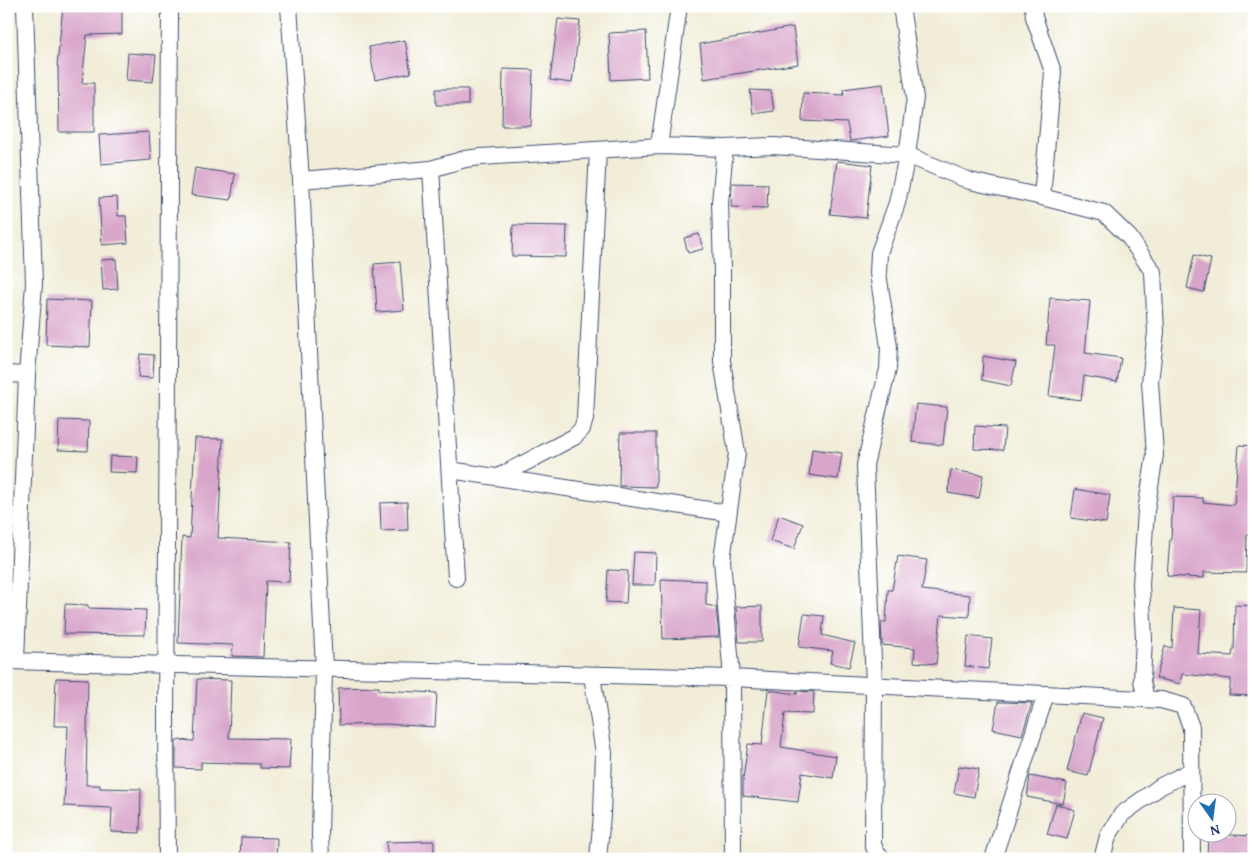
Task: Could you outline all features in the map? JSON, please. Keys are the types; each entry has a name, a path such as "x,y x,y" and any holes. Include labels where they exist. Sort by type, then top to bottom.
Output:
{"street":[{"path":"25,6 34,284 11,661 732,678 1161,700 1183,706 1191,727 1192,859"},
{"path":"167,859 166,666 170,6"},
{"path":"289,6 301,180 324,669 321,859"},
{"path":"658,146 679,6"},
{"path":"883,859 876,852 873,844 874,685 865,465 888,369 889,347 878,273 879,253 897,202 907,155 915,98 901,6"},
{"path":"1033,6 1034,17 1053,72 1042,197"},
{"path":"301,180 431,169 481,157 658,146 724,148 774,146 907,155 970,181 1104,212 1129,237 1152,272 1156,332 1150,382 1154,455 1146,511 1141,584 1144,638 1142,681 1146,699"},
{"path":"724,148 720,203 722,361 737,453 722,560 732,678 733,859"},
{"path":"498,477 574,437 582,429 585,419 598,150"},
{"path":"431,169 456,578"},
{"path":"6,374 28,375"},
{"path":"450,470 728,514"},
{"path":"592,675 604,753 602,815 598,859"},
{"path":"993,859 1046,694"},
{"path":"1102,859 1108,836 1122,814 1161,786 1191,771"}],"building":[{"path":"63,6 122,6 122,34 87,35 82,83 94,83 94,132 59,132 57,66"},
{"path":"558,19 580,21 572,83 550,80"},
{"path":"793,27 798,64 704,79 700,44"},
{"path":"646,31 648,78 611,80 609,33"},
{"path":"405,40 411,73 375,80 369,47"},
{"path":"128,53 156,55 153,82 126,80"},
{"path":"503,69 533,70 531,126 502,126"},
{"path":"883,84 889,136 850,141 847,123 802,121 803,93 844,95 843,89"},
{"path":"436,89 468,89 468,105 436,105"},
{"path":"750,90 771,91 774,111 753,114"},
{"path":"149,132 151,160 101,164 99,135"},
{"path":"837,161 872,165 866,218 830,214"},
{"path":"195,168 235,174 231,200 191,195"},
{"path":"732,183 768,184 767,208 731,207"},
{"path":"117,197 118,216 126,216 128,243 102,245 99,198"},
{"path":"513,225 567,226 566,257 512,256"},
{"path":"699,234 703,249 688,253 684,238"},
{"path":"1194,255 1211,259 1204,292 1187,288"},
{"path":"116,259 118,289 103,290 101,260"},
{"path":"400,262 404,310 377,312 374,264"},
{"path":"1050,298 1090,301 1085,353 1121,358 1117,382 1084,376 1081,400 1049,396 1055,345 1046,345"},
{"path":"47,299 92,301 90,347 46,345"},
{"path":"140,354 154,355 153,378 138,377"},
{"path":"983,356 1016,362 1011,386 982,380"},
{"path":"916,404 947,407 943,445 912,442"},
{"path":"59,420 89,421 88,451 58,450"},
{"path":"975,426 1005,428 1003,450 974,449"},
{"path":"620,433 656,433 656,487 619,486"},
{"path":"195,438 223,439 218,538 291,542 289,582 266,581 263,657 232,656 233,645 178,643 182,537 190,538"},
{"path":"1239,445 1254,446 1254,534 1247,534 1246,573 1204,572 1204,578 1167,576 1173,497 1203,498 1203,502 1234,505"},
{"path":"812,449 842,453 838,479 809,475"},
{"path":"110,456 138,457 137,473 109,472"},
{"path":"951,470 983,475 979,498 948,493"},
{"path":"1075,489 1110,495 1106,523 1071,518"},
{"path":"407,502 408,530 381,531 380,503"},
{"path":"779,515 803,524 794,549 770,541"},
{"path":"634,552 656,553 655,585 632,585"},
{"path":"898,556 927,560 922,590 970,595 969,617 941,615 936,664 914,662 915,648 882,645 881,622 886,622 888,590 892,590"},
{"path":"608,570 628,571 626,603 606,602"},
{"path":"661,579 706,581 706,605 716,607 719,637 663,639"},
{"path":"65,604 88,605 88,608 146,610 145,635 64,634"},
{"path":"1235,605 1254,606 1254,696 1229,695 1231,679 1182,674 1180,684 1156,678 1165,646 1172,648 1174,608 1201,610 1198,654 1232,656 1234,650"},
{"path":"762,606 762,642 739,642 736,607"},
{"path":"804,614 824,616 822,635 855,643 849,667 830,663 833,651 799,647"},
{"path":"968,636 992,639 988,669 965,666"},
{"path":"56,678 88,679 86,785 100,785 100,788 141,789 140,833 111,832 112,808 64,806 68,726 54,726"},
{"path":"197,679 231,680 229,738 291,739 289,769 260,768 260,764 201,762 201,769 176,768 176,740 194,741"},
{"path":"379,687 379,690 437,693 435,727 385,724 339,725 338,688"},
{"path":"768,690 797,694 797,691 814,692 813,714 785,713 781,747 836,756 833,778 802,773 798,802 743,796 743,778 748,744 762,745"},
{"path":"998,702 1032,703 1022,735 993,729"},
{"path":"1082,713 1103,718 1088,776 1067,771"},
{"path":"959,766 979,769 974,797 954,793"},
{"path":"1030,776 1067,783 1063,804 1027,797"},
{"path":"1056,804 1075,810 1067,839 1047,834"},
{"path":"1238,835 1254,836 1254,859 1207,858 1208,842 1238,842"},
{"path":"241,837 277,838 276,859 240,859"},
{"path":"434,841 434,859 388,859 386,842"}]}
